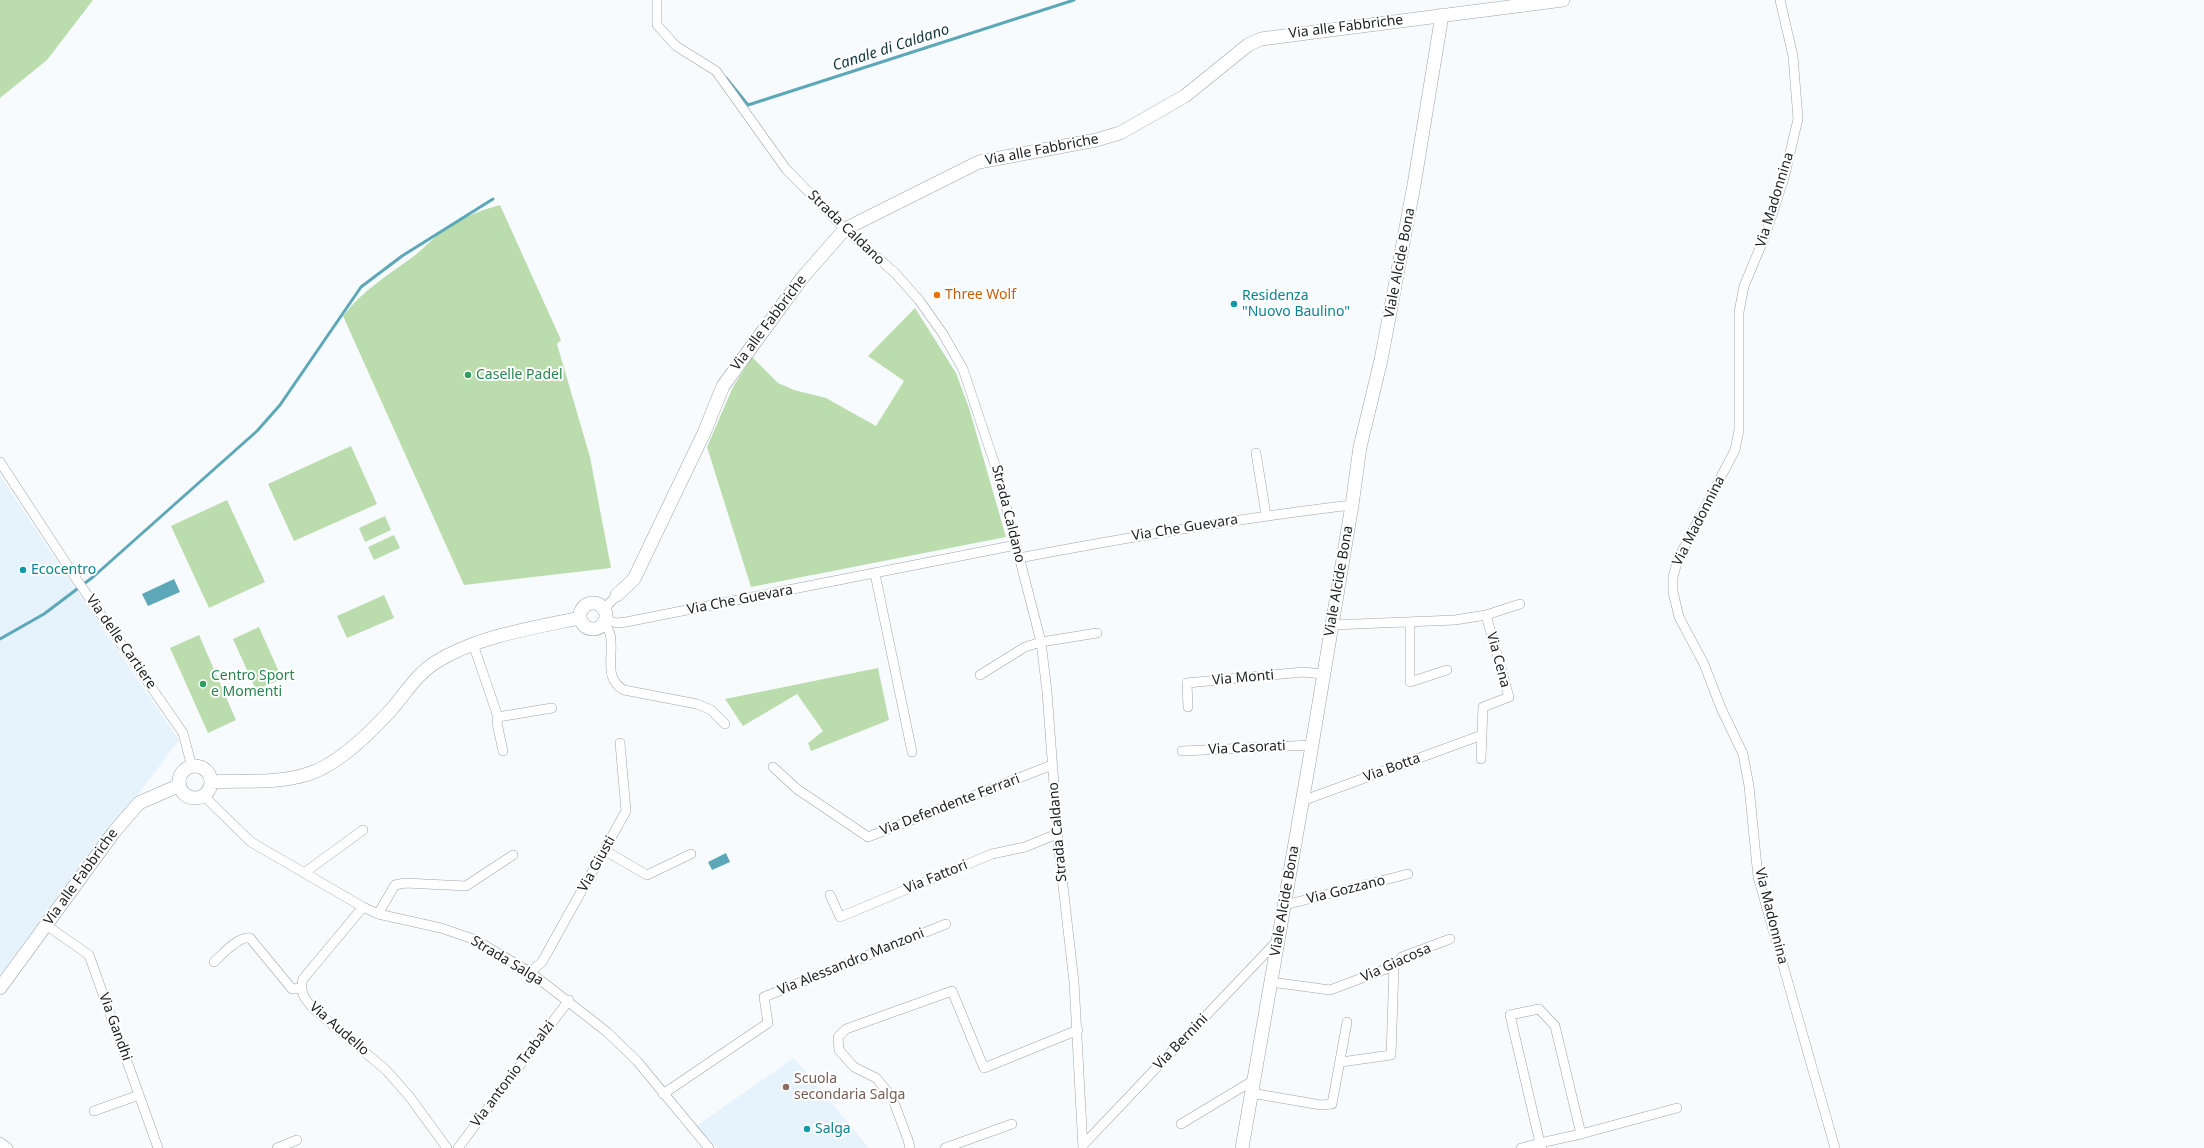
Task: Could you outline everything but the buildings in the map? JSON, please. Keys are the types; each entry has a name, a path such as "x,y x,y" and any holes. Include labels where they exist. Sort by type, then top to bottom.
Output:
{"street":[{"name":"Strada Caldano","path":"657,0 657,25 676,46 716,71 786,169 845,229 895,273 919,300 943,334 963,369 997,471 1041,642 1048,692 1057,834 1078,1030 1083,1146"},
{"name":"Via alle Fabbriche","path":"616,595 634,579 704,433 723,386 802,278 845,229 979,162 1096,140 1120,133 1185,96 1248,44 1261,39 1563,0"},
{"name":"Via Madonnina","path":"1780,0 1793,56 1798,119 1784,178 1766,236 1744,286 1739,312 1739,430 1735,450 1678,559 1672,576 1673,592 1679,617 1704,664 1721,708 1743,754 1749,786 1758,877 1835,1148"},
{"name":"Viale Alcide Bona","path":"1242,1148 1312,745 1352,505 1360,447 1381,360 1414,185 1442,15"},
{"path":"1256,453 1266,515"},
{"name":"Via delle Cartiere","path":"0,462 77,580 183,733 192,767"},
{"name":"Via Che Guevara","path":"1019,558 1153,532 1266,515 1352,505"},
{"name":"Via Che Guevara","path":"605,617 617,623 626,622 1016,545"},
{"path":"875,574 912,752"},
{"path":"616,595 605,617 601,627 590,629 582,623 580,618 583,607 588,603 600,604 605,617 610,635 611,670 613,680 617,687 624,690 697,704 711,710 725,724"},
{"name":"Via Cena","path":"1332,625 1455,620 1486,615 1520,604"},
{"name":"Via Cena","path":"1481,759 1483,707 1508,697 1486,615"},
{"path":"212,782 282,779 308,775 335,761 388,713 416,677 436,662 473,644 532,628 580,618"},
{"path":"1410,622 1410,682 1447,670"},
{"path":"980,674 1025,647 1041,642 1097,633"},
{"path":"473,644 498,717 497,723 503,751"},
{"name":"Via Monti","path":"1188,706 1187,683 1303,672 1323,674"},
{"path":"498,717 552,708"},
{"name":"Via Botta","path":"1302,801 1482,735"},
{"name":"Via Giusti","path":"530,972 542,962 626,811 620,743"},
{"name":"Via Casorati","path":"1182,751 1312,745"},
{"name":"Via Defendente Ferrari","path":"773,767 797,788 868,838 1052,765"},
{"path":"192,767 205,769 212,782 209,790 204,796 195,798 187,796 182,791 180,785 181,775 192,767"},
{"name":"Via alle Fabbriche","path":"0,988 114,832 139,803 180,785"},
{"name":"Strada Salga","path":"204,796 251,842 363,907 378,914 441,928 476,940 530,972 569,1000 627,1051 709,1148"},
{"path":"304,872 363,830"},
{"name":"Via Fattori","path":"830,895 840,917 992,854 1025,847 1057,834"},
{"path":"604,850 647,875 691,854"},
{"path":"378,914 395,885 405,883 466,886 513,854"},
{"name":"Via Gozzano","path":"1284,905 1408,874"},
{"name":"Via Audello","path":"363,907 303,979 301,988 302,992 310,1005 386,1070 409,1096 447,1148"},
{"name":"Via Alessandro Manzoni","path":"663,1094 768,1023 764,997 946,924"},
{"name":"Via Gandhi","path":"46,925 89,955 158,1148"},
{"path":"214,962 240,941 245,938 250,938 292,989 301,988"},
{"name":"Via Bernini","path":"1083,1146 1279,939"},
{"name":"Via Giacosa","path":"1271,982 1330,990 1394,966 1402,957 1450,939"},
{"path":"1341,1062 1391,1055 1394,966"},
{"path":"910,1148 888,1092 876,1078 854,1067 839,1050 838,1037 846,1029 952,991 984,1068 1078,1030"},
{"name":"Via antonio Trabalzi","path":"458,1148 569,1000"},
{"path":"1541,1146 1510,1015 1539,1009 1554,1026 1580,1134"},
{"path":"1181,1124 1253,1086 1328,1106 1334,1101 1347,1022"},
{"path":"94,1111 139,1095"},
{"path":"1521,1148 1541,1146 1677,1108"},
{"path":"945,1148 1012,1124"},
{"path":"277,1148 297,1140"},
{"path":"0,1142 8,1148"}],"shaded area":[{"path":"0,475 179,740 0,978"},
{"name":"Scuola secondaria Salga","path":"794,1058 869,1148 717,1148 696,1126"}],"green space":[{"path":"0,0 93,0 47,60 0,98"},
{"name":"Caselle Padel","path":"500,205 561,340 557,344 590,457 611,568 464,585 343,316 367,291 423,249 444,229 467,216"},
{"path":"915,308 956,373 969,408 1006,537 751,587 707,447 733,387 752,357 778,383 794,390 826,398 876,426 904,381 868,356"},
{"path":"351,446 377,504 294,541 268,484"},
{"path":"227,500 265,582 209,608 171,526"},
{"path":"385,516 391,530 365,542 359,528"},
{"path":"394,535 400,548 374,560 368,547"},
{"path":"384,595 394,618 347,638 337,616"},
{"path":"259,627 282,679 256,690 233,639"},
{"name":"Centro Sport e Momenti","path":"199,635 236,720 208,733 170,648"},
{"path":"878,668 889,720 811,751 808,743 823,731 797,694 743,726 725,699"}],"water":[{"path":"174,579 180,592 148,606 142,594"},
{"path":"726,853 730,862 712,870 708,862"}],"waterway":[{"name":"Canale di Caldano","path":"726,78 748,105 1074,0"},
{"path":"0,639 44,614 93,577 257,431 280,405 361,287 402,256 493,199"}],"place":[{"name":"Three Wolf","path":"937,295"},
{"name":"Residenza \"Nuovo Baulino\"","path":"1234,304"},
{"name":"Caselle Padel","path":"468,375"},
{"name":"Ecocentro","path":"23,570"},
{"name":"Centro Sport e Momenti","path":"203,684"},
{"name":"Scuola secondaria Salga","path":"786,1087"},
{"name":"Salga","path":"807,1129"}]}
